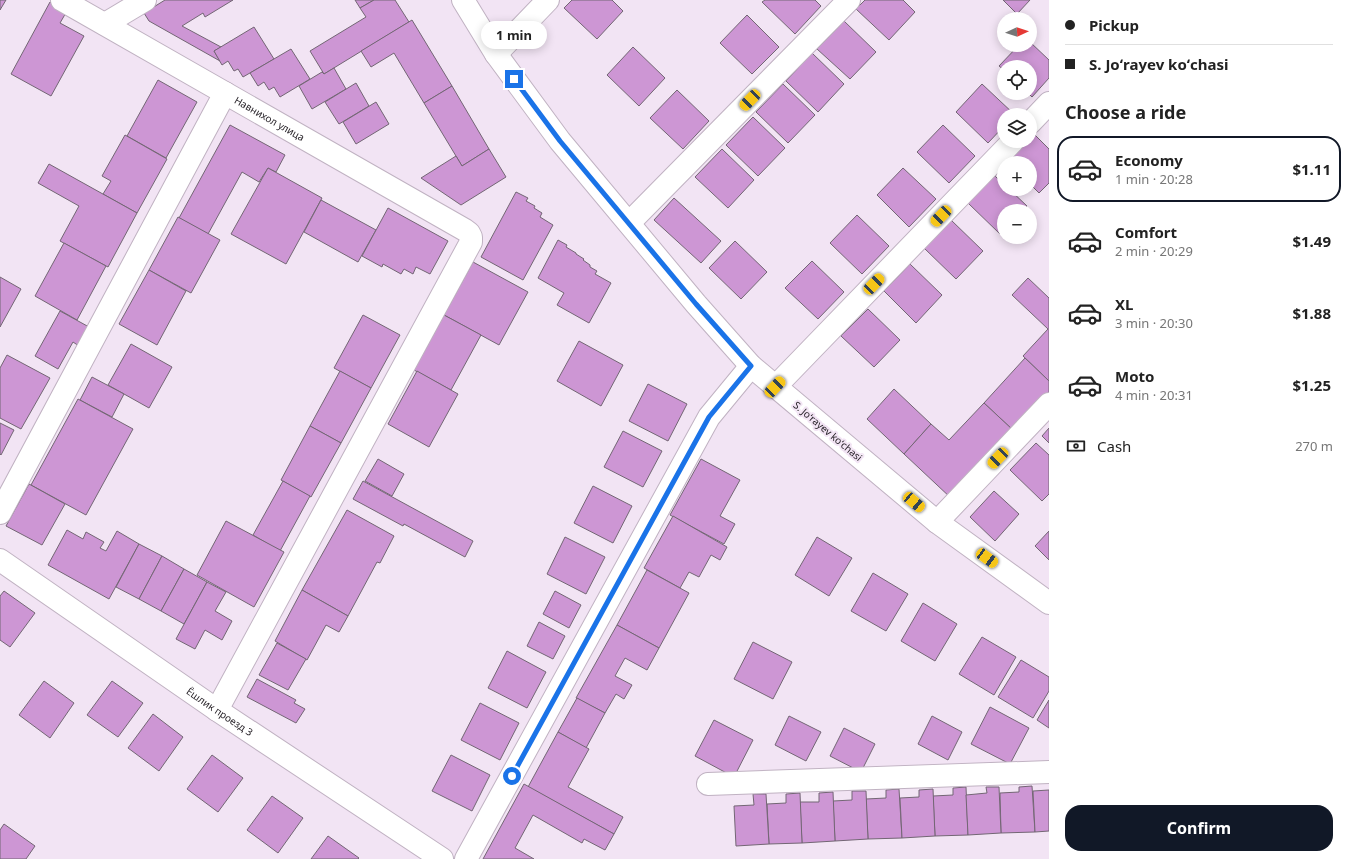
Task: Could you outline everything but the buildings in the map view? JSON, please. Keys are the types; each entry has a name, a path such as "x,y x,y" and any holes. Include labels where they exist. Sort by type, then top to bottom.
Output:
{"street":[{"name":"Навнихол улица","path":"62,0 465,230 471,237 471,242 217,710"},
{"path":"105,24 145,0"},
{"name":"S. Joʻrayev koʻchasi","path":"463,0 496,54 560,141 696,304 751,366 937,522 1049,603"},
{"path":"496,54 548,0"},
{"path":"629,223 848,0"},
{"path":"0,513 225,93"},
{"path":"1037,116 1049,103"},
{"path":"775,387 1006,148"},
{"path":"466,859 709,417 751,366"},
{"path":"937,522 1049,404"},
{"name":"Ёшлик проезд 3","path":"0,560 217,710 442,859"},
{"path":"708,784 1049,772"}],"route":[{"path":"512,776 709,417 751,366 696,304 560,141 514,79"}]}
